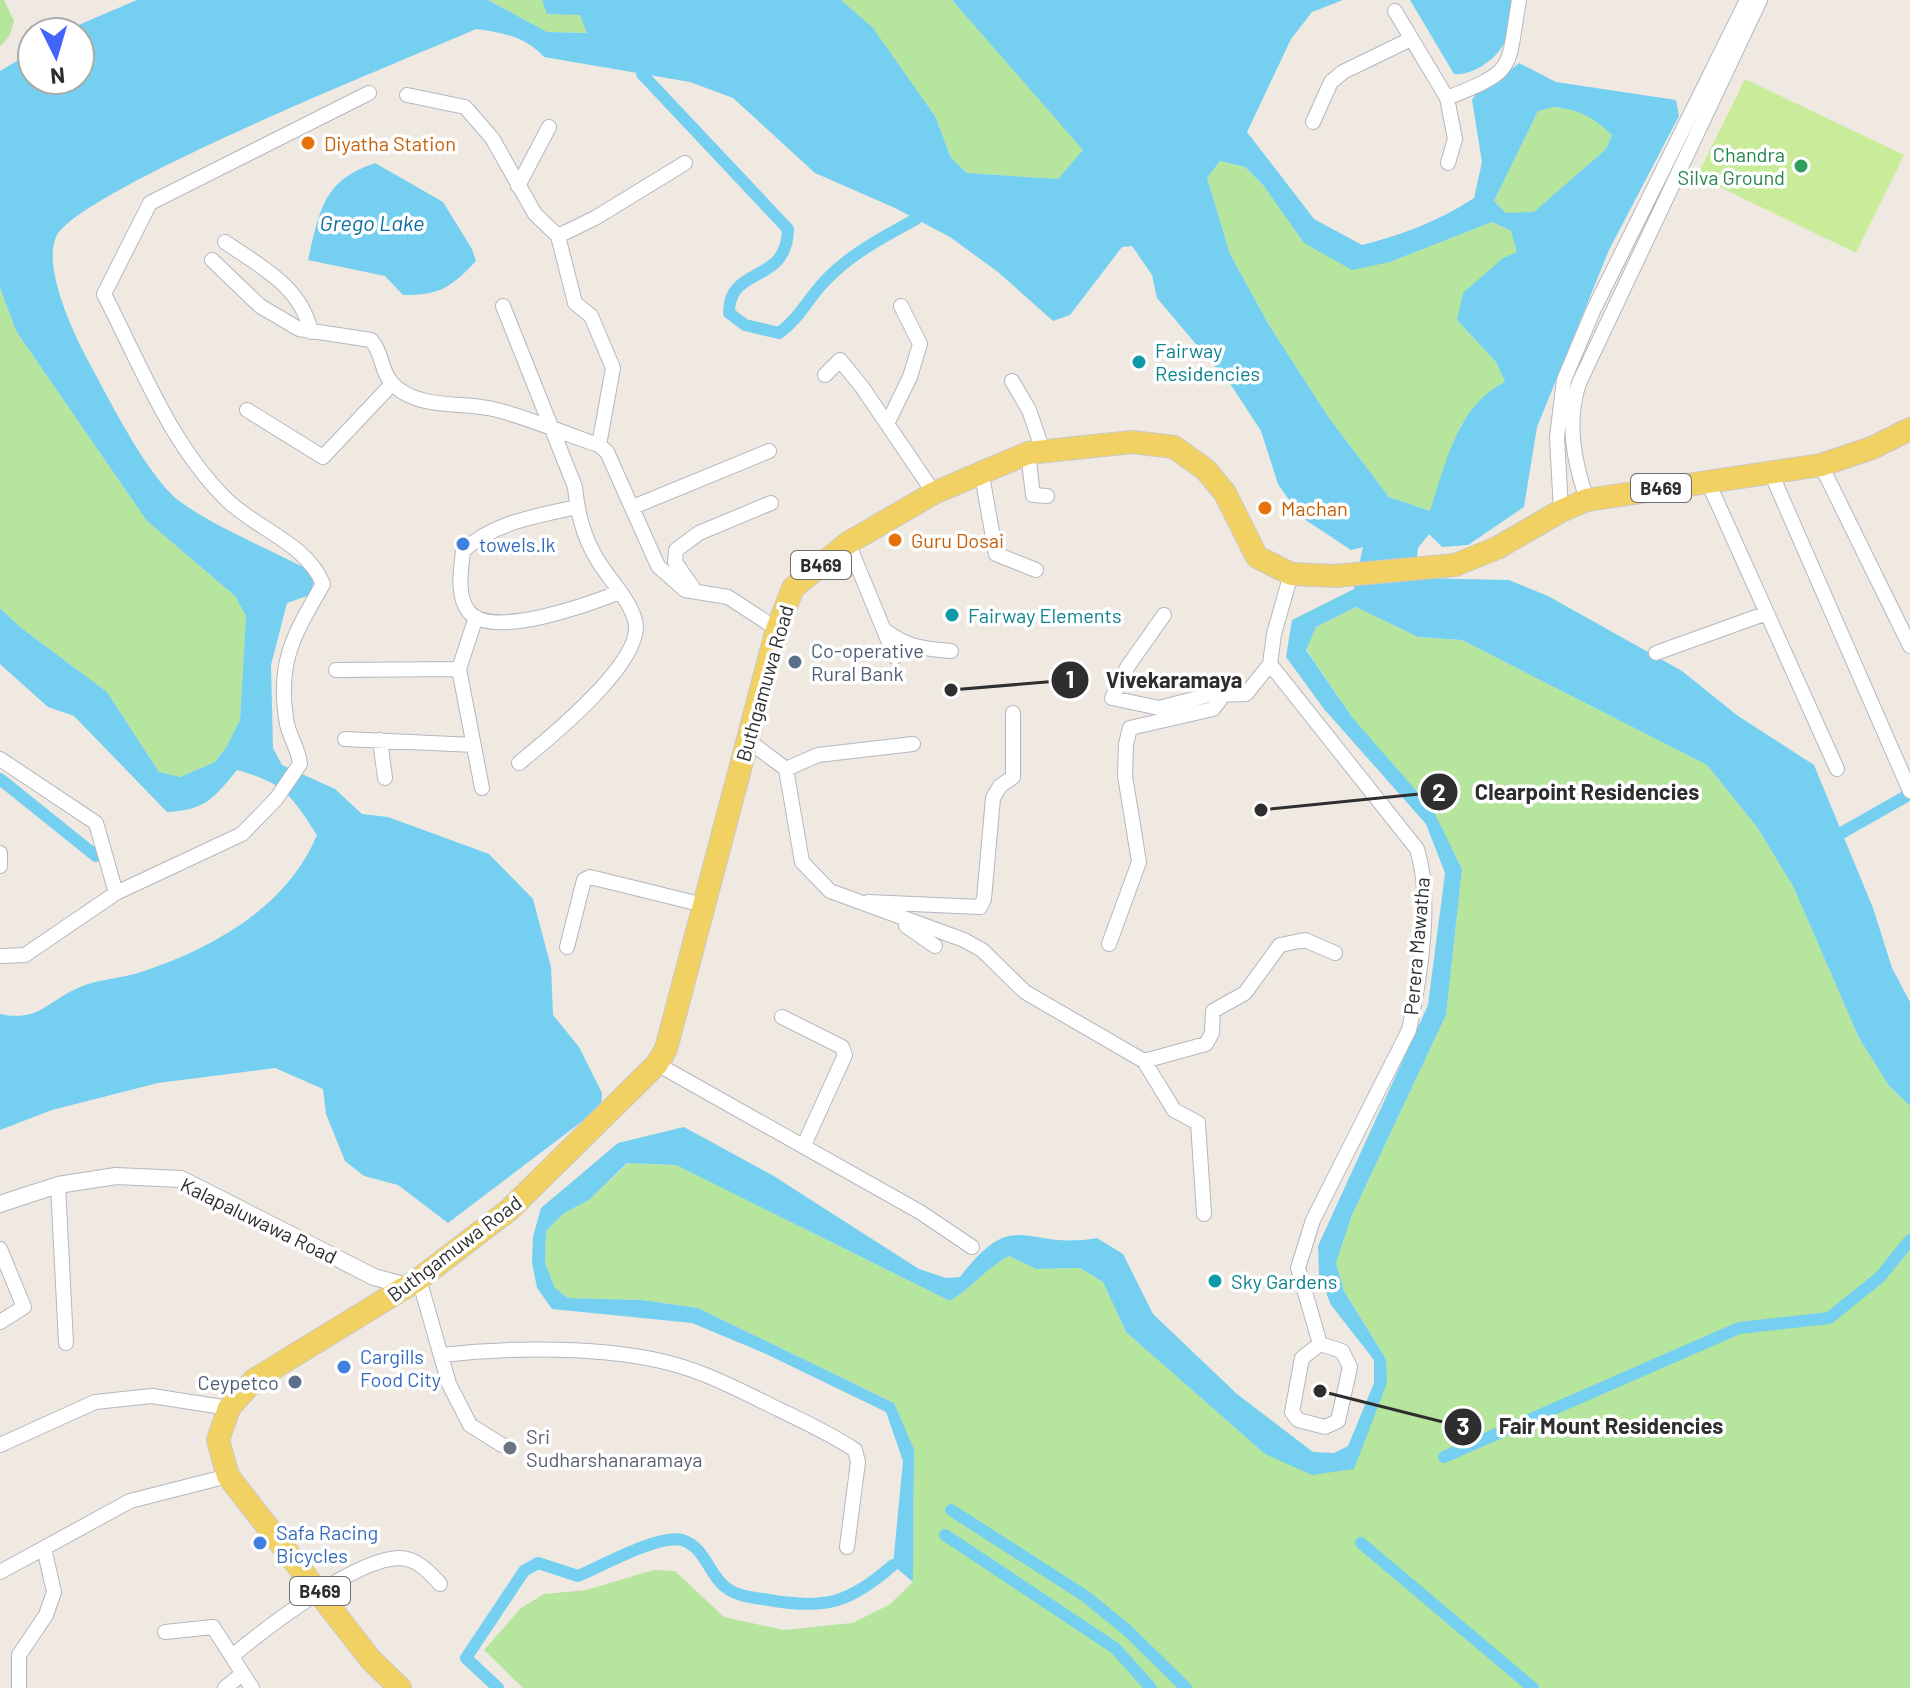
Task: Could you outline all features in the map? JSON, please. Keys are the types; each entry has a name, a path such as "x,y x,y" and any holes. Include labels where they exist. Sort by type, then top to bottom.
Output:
{"main road":[{"name":"Buthgamuwa Road","path":"400,1688 371,1660 228,1476 218,1440 229,1408 254,1380 413,1283 509,1210 657,1064 666,1049 746,739 777,629 793,588 848,543 934,493 981,470 1036,452 1132,442 1174,447 1206,470 1225,493 1257,557 1291,574 1335,576 1455,565 1497,548 1561,511 1587,500 1821,465 1872,448 1910,429"}],"street":[{"path":"1447,98 1494,79 1508,63 1519,0"},
{"path":"1587,500 1575,464 1572,432 1574,398 1632,248 1747,0"},
{"path":"1561,511 1557,437 1560,396 1593,311 1632,248 1760,0"},
{"path":"1395,11 1447,98 1455,139 1448,163"},
{"path":"1313,122 1331,82 1343,72 1411,39"},
{"path":"0,956 25,955 116,893 242,834 276,799 300,764 299,754 290,737 284,679 290,643 323,584 314,563 228,501 184,449 104,294 150,203 369,93"},
{"path":"407,95 465,107 492,138 535,214 558,236 575,303 591,316 613,368 599,445"},
{"path":"518,186 549,127"},
{"path":"558,236 595,218 685,163"},
{"path":"225,242 288,286 307,314 311,332"},
{"path":"212,260 260,306 311,332 371,340 392,384 402,392 436,403 493,409 599,445 607,452 658,566 685,590 697,595 728,597 777,629"},
{"path":"503,306 575,487 577,507 592,551 635,619 636,633 614,673 570,722 519,763"},
{"path":"887,424 910,377 920,344 901,306"},
{"path":"825,375 840,360 934,493"},
{"path":"1012,381 1029,410 1036,452 1033,495 1047,496"},
{"path":"247,410 323,457 392,384"},
{"path":"633,507 769,451"},
{"path":"1821,465 1910,646"},
{"path":"981,470 996,554 1036,570"},
{"path":"1771,473 1909,789"},
{"path":"1708,482 1837,769"},
{"path":"697,595 675,562 676,550 699,533 771,503"},
{"path":"577,507 520,520 478,536 463,551 460,583 467,610 476,617 492,621 561,615 620,592"},
{"path":"848,543 895,657"},
{"path":"1164,615 1128,666 1112,698 1159,708 1209,695 1246,694 1270,664 1274,634 1291,574"},
{"path":"1656,653 1767,613"},
{"path":"476,617 459,669 482,788"},
{"path":"883,628 899,642 918,648 951,651"},
{"name":"Perera Mawatha","path":"1270,664 1417,849 1425,876 1415,999 1409,1030 1313,1220 1298,1268 1320,1344"},
{"path":"336,670 459,669"},
{"path":"1109,944 1139,862 1125,776 1130,728 1213,709 1223,696"},
{"path":"852,901 980,907 984,899 993,798 1000,786 1013,777 1013,713"},
{"path":"345,739 474,745"},
{"path":"746,739 786,769 802,862 830,891 909,927 935,946"},
{"path":"380,740 385,778"},
{"path":"786,769 818,755 913,744"},
{"path":"0,759 96,823 116,893"},
{"path":"0,853 0,866"},
{"path":"567,947 584,880 590,877 704,905"},
{"path":"852,901 964,940 982,950 1025,992 1144,1061 1174,1110 1198,1123 1204,1214"},
{"path":"1144,1061 1206,1044 1212,1033 1213,1011 1245,993 1280,945 1305,940 1335,953"},
{"path":"782,1017 842,1047 845,1055 804,1145"},
{"path":"657,1064 920,1212 972,1247"},
{"name":"Kalapaluwawa Road","path":"0,1204 58,1185 116,1176 181,1179 374,1277 413,1283"},
{"path":"58,1185 66,1343"},
{"path":"0,1249 24,1307 0,1322"},
{"path":"374,1277 378,1305"},
{"path":"413,1283 442,1355 449,1384 470,1425 502,1445"},
{"path":"1320,1344 1342,1351 1350,1367 1338,1421 1325,1427 1298,1420 1292,1412 1302,1358 1320,1344"},
{"path":"442,1355 507,1347 637,1357 673,1364 727,1384 836,1437 855,1450 858,1462 847,1547"},
{"path":"0,1445 95,1402 152,1396 229,1408"},
{"path":"0,1572 130,1501 228,1476"},
{"path":"19,1688 19,1655 46,1615 54,1592 44,1548"},
{"path":"232,1656 320,1591 382,1561 401,1558 423,1566 440,1584"},
{"path":"165,1632 213,1627 252,1688"},
{"path":"225,1688 242,1674"}],"green space":[{"path":"0,0 4,0 14,21 9,37 0,46"},
{"path":"488,0 542,0 548,14 580,14 588,33 547,32"},
{"path":"841,0 952,0 1084,150 1058,179 967,173 951,158 935,116 873,29"},
{"name":"Chandra Silva Ground","path":"1745,79 1904,155 1856,253 1697,176"},
{"path":"1554,107 1579,112 1599,123 1612,135 1606,149 1534,213 1506,213 1494,201 1538,111"},
{"path":"1220,161 1245,167 1263,185 1304,243 1390,262 1492,222 1511,231 1518,252 1503,258 1457,320 1496,362 1505,382 1461,425 1430,511 1389,497 1329,418 1269,325 1230,254 1207,178"},
{"path":"0,288 16,331 147,521 235,596 246,616 240,720 215,762 180,777 159,772 107,692 20,627 0,608"},
{"path":"1356,607 1418,637 1462,640 1707,765 1757,827 1793,886 1859,1038 1889,1086 1910,1106 1910,1688 523,1688 484,1650 521,1608 544,1594 587,1590 653,1570 675,1571 724,1617 784,1630 852,1623 889,1605 913,1582 914,1449 894,1403 698,1308 642,1300 568,1298 555,1288 545,1263 546,1231 564,1213 589,1200 628,1163 676,1165 950,1301 1009,1256 1036,1269 1080,1268 1103,1282 1126,1332 1265,1454 1354,1469 1386,1359 1344,1291 1336,1263 1352,1215 1446,1015 1462,869 1432,810 1352,717 1306,649 1316,627"}],"water":[{"path":"137,0 488,0 547,32 587,33 580,15 547,14 542,0 841,0 873,28 935,116 951,158 967,173 1058,179 1083,150 952,0 1343,0 1312,12 1291,39 1247,132 1314,219 1362,245 1420,226 1474,198 1482,162 1472,100 1519,63 1556,82 1676,100 1679,116 1609,250 1537,427 1524,507 1468,545 1442,547 1429,534 1418,548 1415,578 1509,580 1548,596 1682,671 1738,716 1814,765 1873,908 1892,968 1910,1002 1910,1106 1889,1086 1859,1038 1793,886 1757,827 1707,765 1462,640 1418,637 1356,607 1316,627 1306,650 1352,717 1433,810 1462,869 1446,1015 1352,1215 1336,1263 1344,1291 1386,1359 1387,1383 1354,1469 1312,1475 1265,1454 1126,1332 1103,1282 1080,1268 1036,1269 1009,1256 950,1301 676,1165 627,1163 589,1200 564,1213 546,1231 545,1263 555,1288 568,1298 642,1300 698,1308 894,1403 914,1449 913,1582 893,1565 903,1461 886,1412 764,1353 692,1323 552,1309 537,1288 532,1262 533,1237 541,1208 618,1143 684,1127 772,1175 919,1269 946,1278 960,1277 979,1255 995,1242 1009,1236 1072,1240 1097,1238 1123,1254 1153,1314 1237,1394 1313,1452 1334,1453 1348,1446 1374,1383 1374,1360 1331,1305 1319,1275 1318,1246 1428,1005 1445,873 1426,824 1324,709 1286,657 1292,620 1354,589 1363,547 1351,550 1301,517 1278,484 1261,431 1233,388 1157,298 1152,275 1132,246 1122,247 1070,315 1053,321 998,272 950,237 895,208 815,173 733,98 690,82 544,57 521,40 476,29 249,126 121,189 77,216 56,237 53,267 63,304 78,340 120,420 157,478 182,503 305,568 314,580 310,595 287,603 271,665 273,748 282,765 335,789 362,814 388,817 489,854 533,899 551,967 553,1015 579,1047 602,1093 601,1107 448,1223 398,1185 364,1176 345,1161 326,1114 323,1089 275,1068 158,1083 52,1110 0,1130 0,1014 33,1013 85,985 138,973 192,952 218,938 266,905 304,861 317,835 285,792 266,780 237,770 208,801 191,809 167,812 74,716 48,707 0,664 0,608 20,627 107,692 159,772 180,777 215,762 240,720 246,616 235,596 147,521 16,331 0,288 0,71 16,62 16,96 96,96 96,17","holes":["1554,107 1586,115 1612,135 1606,149 1534,212 1506,213 1494,201 1538,111","1220,161 1245,167 1263,185 1304,243 1352,270 1390,262 1492,222 1511,231 1517,252 1503,258 1463,293 1457,320 1496,362 1505,382 1489,392 1465,420 1448,456 1430,511 1389,497 1329,418 1269,325 1230,254 1207,178"]},
{"path":"1410,0 1511,0 1503,46 1484,64 1469,72 1454,74"},
{"name":"Grego Lake","path":"375,163 443,202 472,249 476,261 444,288 403,295 385,276 308,260 326,200 344,179"}],"waterway":[{"path":"642,74 788,229 785,247 778,259 738,287 731,298 729,313 745,325 779,333 845,263 916,219"},
{"path":"0,779 96,856"},
{"path":"1829,840 1910,794"},
{"path":"1444,1457 1739,1328 1829,1318 1880,1277 1910,1240"},
{"path":"951,1510 1085,1596 1127,1630 1186,1688"},
{"path":"945,1535 1115,1648 1151,1688"},
{"path":"498,1688 466,1658 524,1571 538,1563 578,1576 645,1546 672,1539 682,1540 697,1549 716,1577 732,1592 753,1598 806,1604 850,1595 893,1565"},
{"path":"1361,1543 1533,1688"}],"place":[{"name":"Diyatha Station","path":"308,143"},
{"name":"Chandra Silva Ground","path":"1801,166"},
{"name":"Fairway Residencies","path":"1139,362"},
{"name":"Machan","path":"1265,508"},
{"name":"Guru Dosai","path":"895,540"},
{"name":"towels.lk","path":"463,544"},
{"name":"Fairway Elements","path":"952,615"},
{"name":"Co-operative Rural Bank","path":"795,662"},
{"name":"Vivekaramaya","path":"951,690"},
{"name":"Clearpoint Residencies","path":"1261,810"},
{"name":"Sky Gardens","path":"1215,1281"},
{"name":"Cargills Food City","path":"344,1367"},
{"name":"Ceypetco","path":"295,1382"},
{"name":"Fair Mount Residencies","path":"1320,1391"},
{"name":"Sri Sudharshanaramaya","path":"510,1448"},
{"name":"Safa Racing Bicycles","path":"260,1543"}]}
